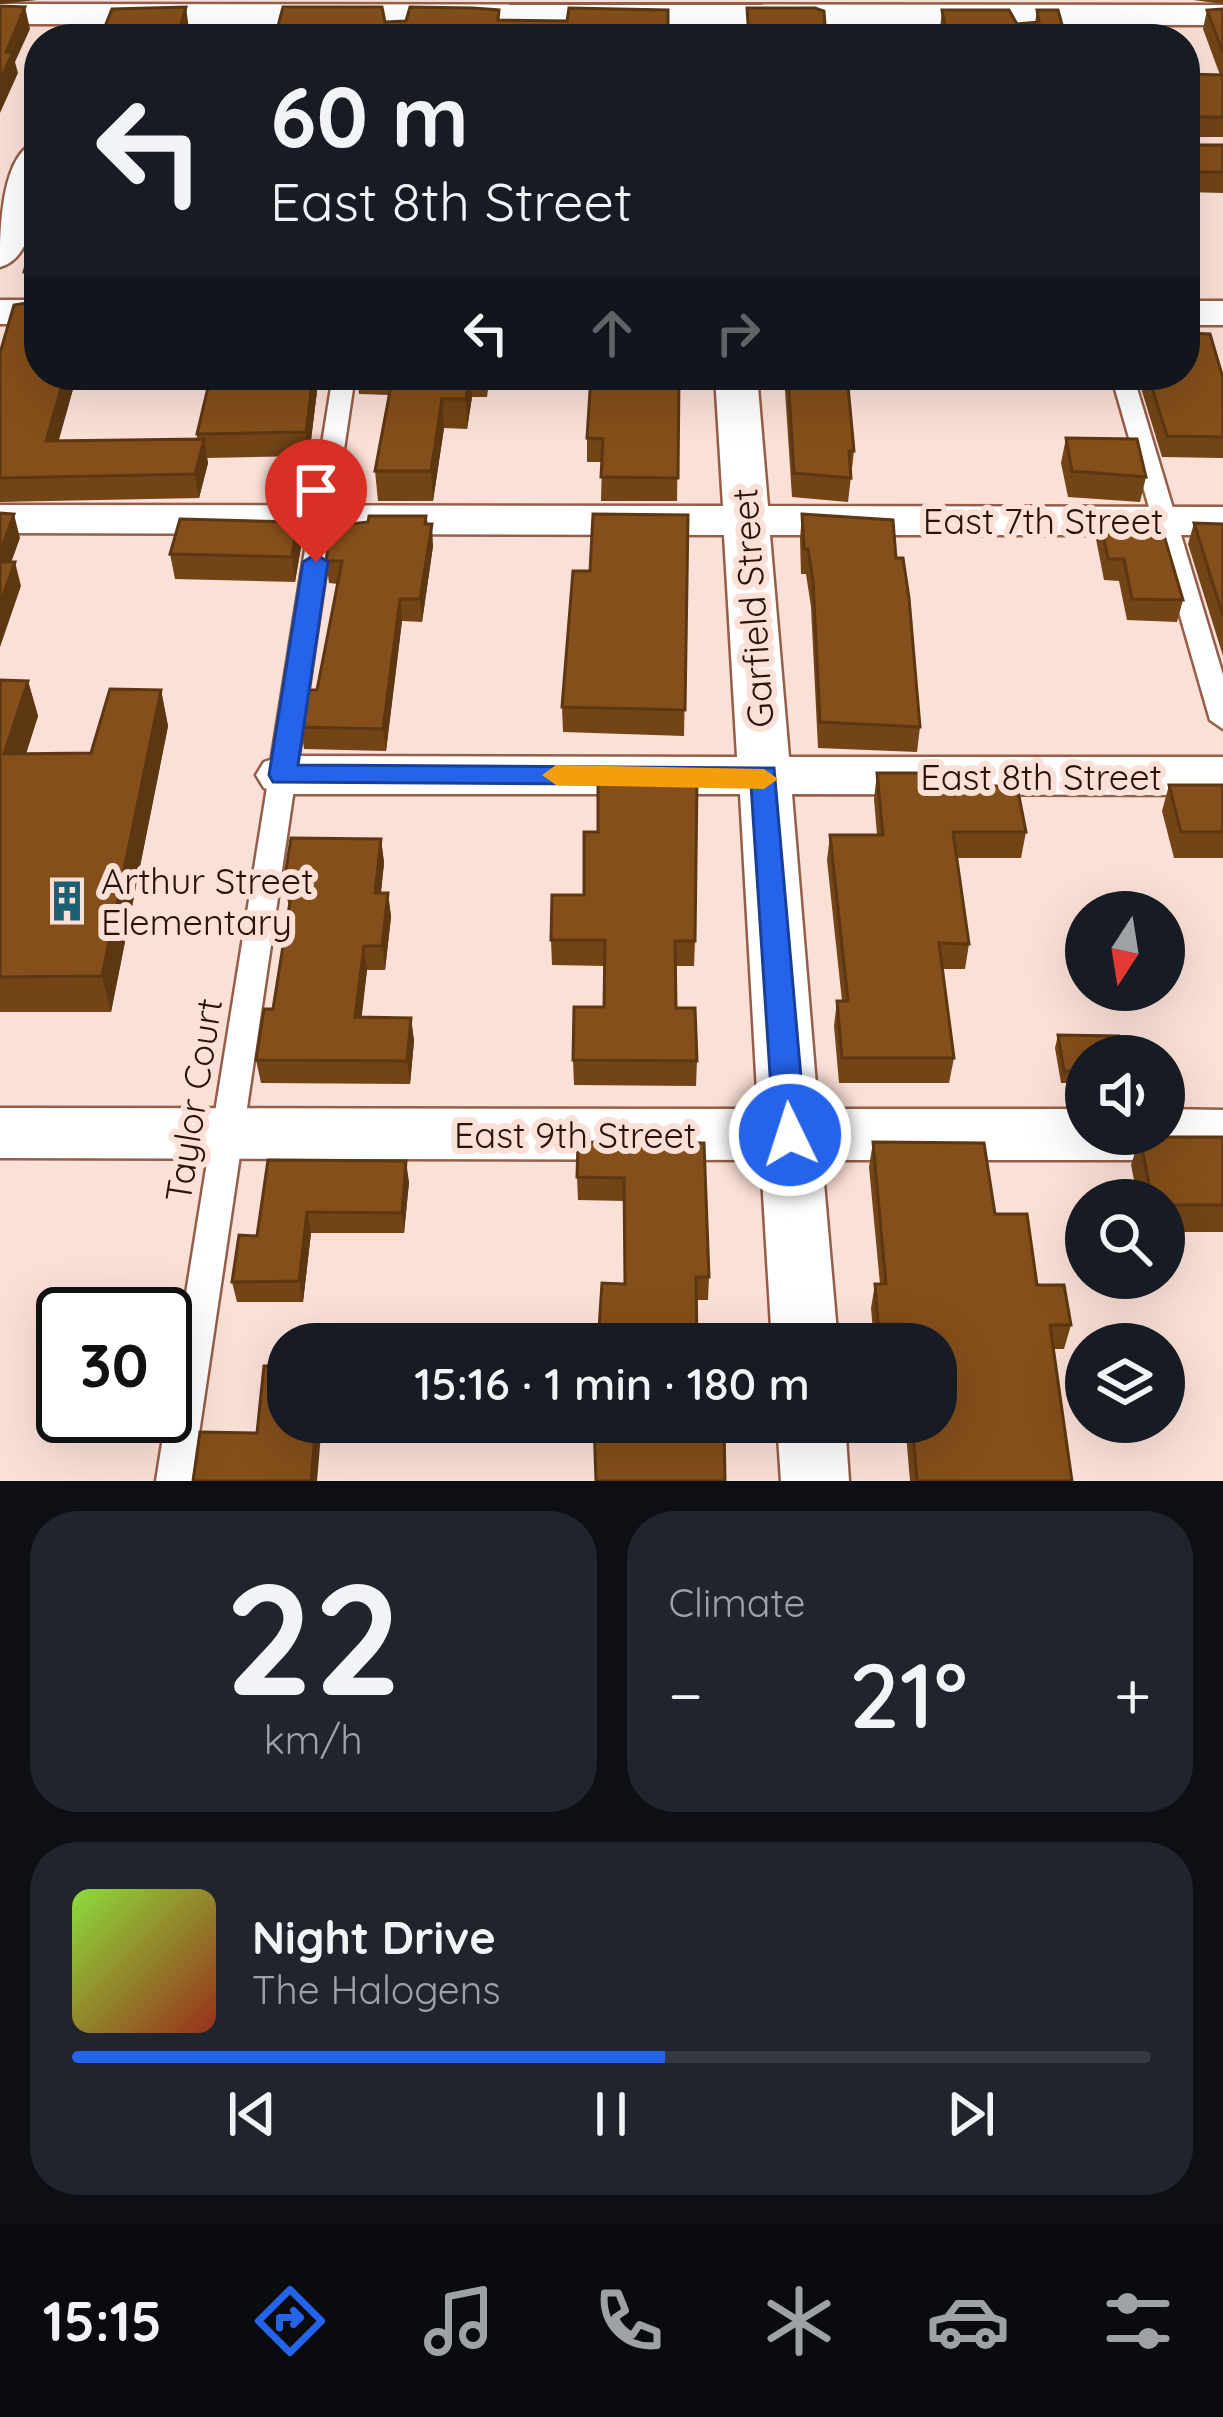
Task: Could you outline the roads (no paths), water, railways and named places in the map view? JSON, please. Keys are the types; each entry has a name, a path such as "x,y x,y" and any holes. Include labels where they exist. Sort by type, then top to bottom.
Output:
{"street":[{"path":"0,14 90,18 1223,15"},
{"path":"0,256 24,191"},
{"name":"Garfield Street","path":"737,390 803,1323"},
{"name":"East 7th Street","path":"0,519 1223,520"},
{"name":"East 8th Street","path":"283,775 1223,776"},
{"name":"East 9th Street","path":"0,1133 1223,1136"},
{"path":"812,1443 815,1481"}],"lane":[{"name":"Taylor Court","path":"174,1481 342,390"},
{"path":"1126,390 1223,720"}],"place":[{"name":"Arthur Street Elementary","path":"67,901"}]}
